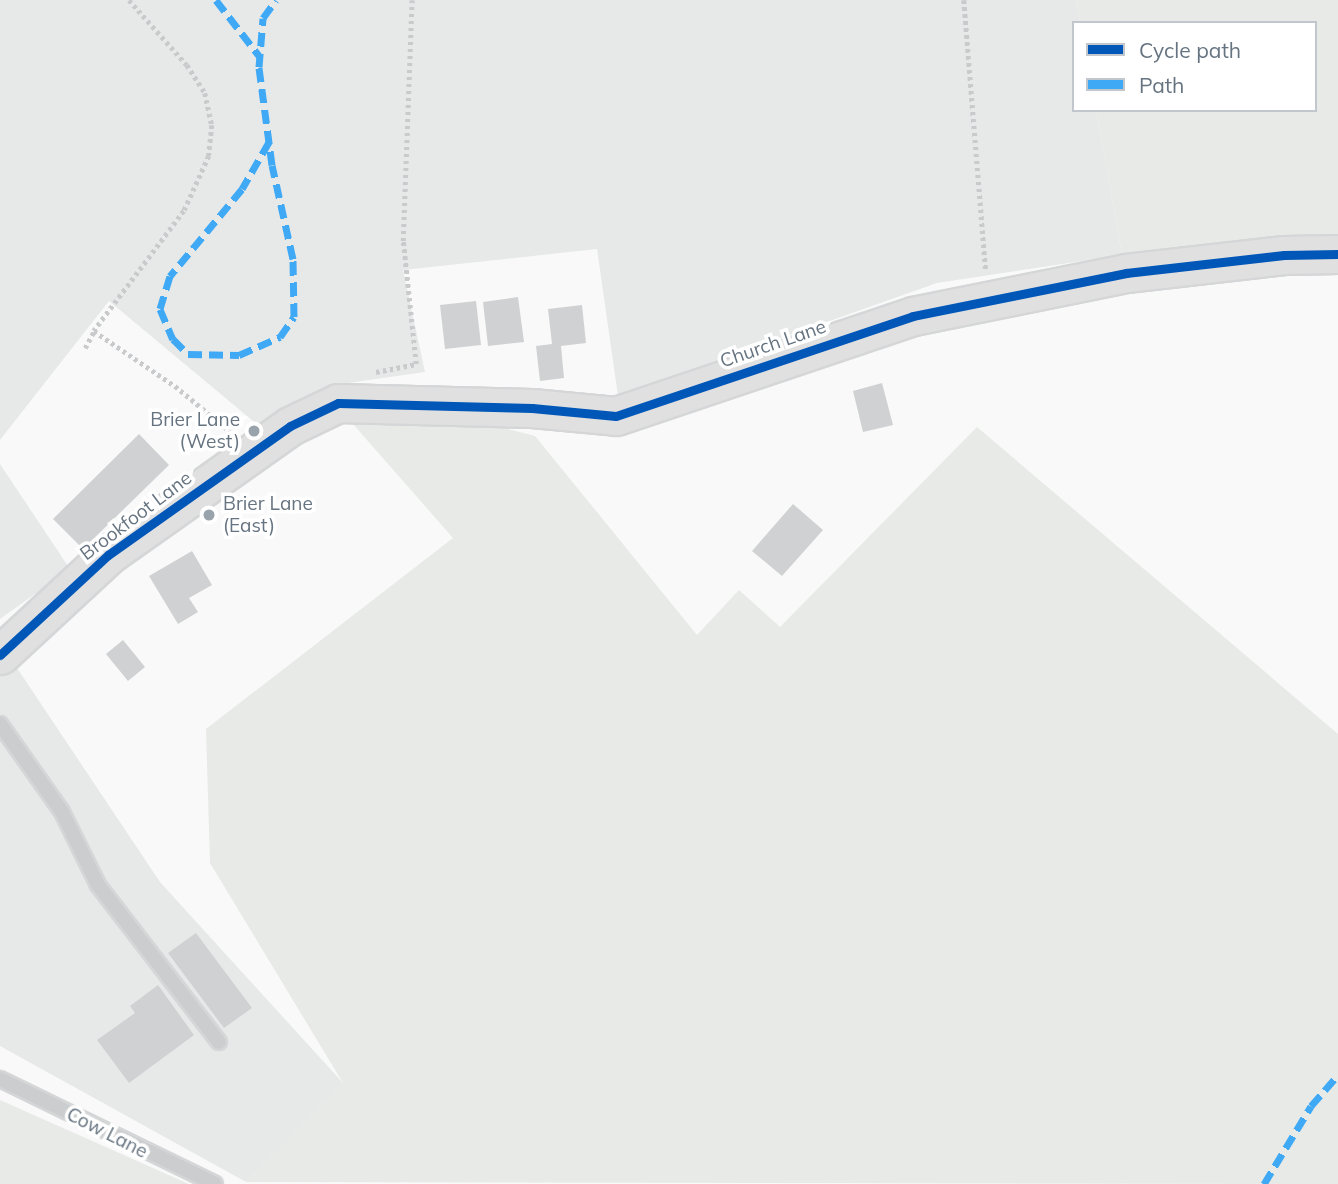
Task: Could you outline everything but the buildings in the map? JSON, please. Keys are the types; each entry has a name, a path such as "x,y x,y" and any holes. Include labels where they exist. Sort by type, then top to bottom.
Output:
{"street":[{"name":"Church Lane","path":"244,458 290,426 338,403 532,408 616,416 913,316 1126,273 1284,255 1338,254"},
{"name":"Brookfoot Lane","path":"0,655 108,555 244,458"}],"lane":[{"path":"0,724 62,813 98,886 219,1042"},
{"name":"Cow Lane","path":"0,1079 215,1184"}],"path":[{"path":"85,348 94,331 184,211 209,156 212,125 205,93 187,65 130,0"},
{"path":"364,374 416,364 403,241 412,0"},
{"path":"964,0 988,301"},
{"path":"94,331 192,398 244,458"}],"shaded area":[{"path":"0,0 1076,0 1080,21 1072,21 1072,112 1096,112 1122,255 937,283 618,396 597,249 403,270 425,372 348,383 259,426 109,301 0,440"},
{"path":"1076,0 1338,0 1338,238 1122,255 1096,112 1317,112 1317,21 1080,21"},
{"path":"437,411 535,436 697,635 739,590 780,627 977,427 1338,734 1338,1184 246,1182 343,1083 210,863 206,729 453,538 353,424"},
{"path":"0,464 70,569 0,619"},
{"path":"13,662 160,882 344,1084 246,1182 0,1046 0,672"},
{"path":"0,1100 189,1184 0,1184"}],"marked path":[{"path":"216,0 260,57"},
{"path":"269,142 242,189 170,276 160,309 173,339 188,354 239,355 280,337 294,317 293,259 272,165 259,67 263,18 276,0"},
{"path":"1264,1184 1311,1106 1338,1075"}],"cycle path":[{"path":"0,655 108,555 290,426 338,403 532,408 616,416 913,316 1126,273 1284,255 1338,254"}],"place":[{"name":"Brier Lane (West)","path":"254,431"},
{"name":"Brier Lane (East)","path":"209,515"}]}
